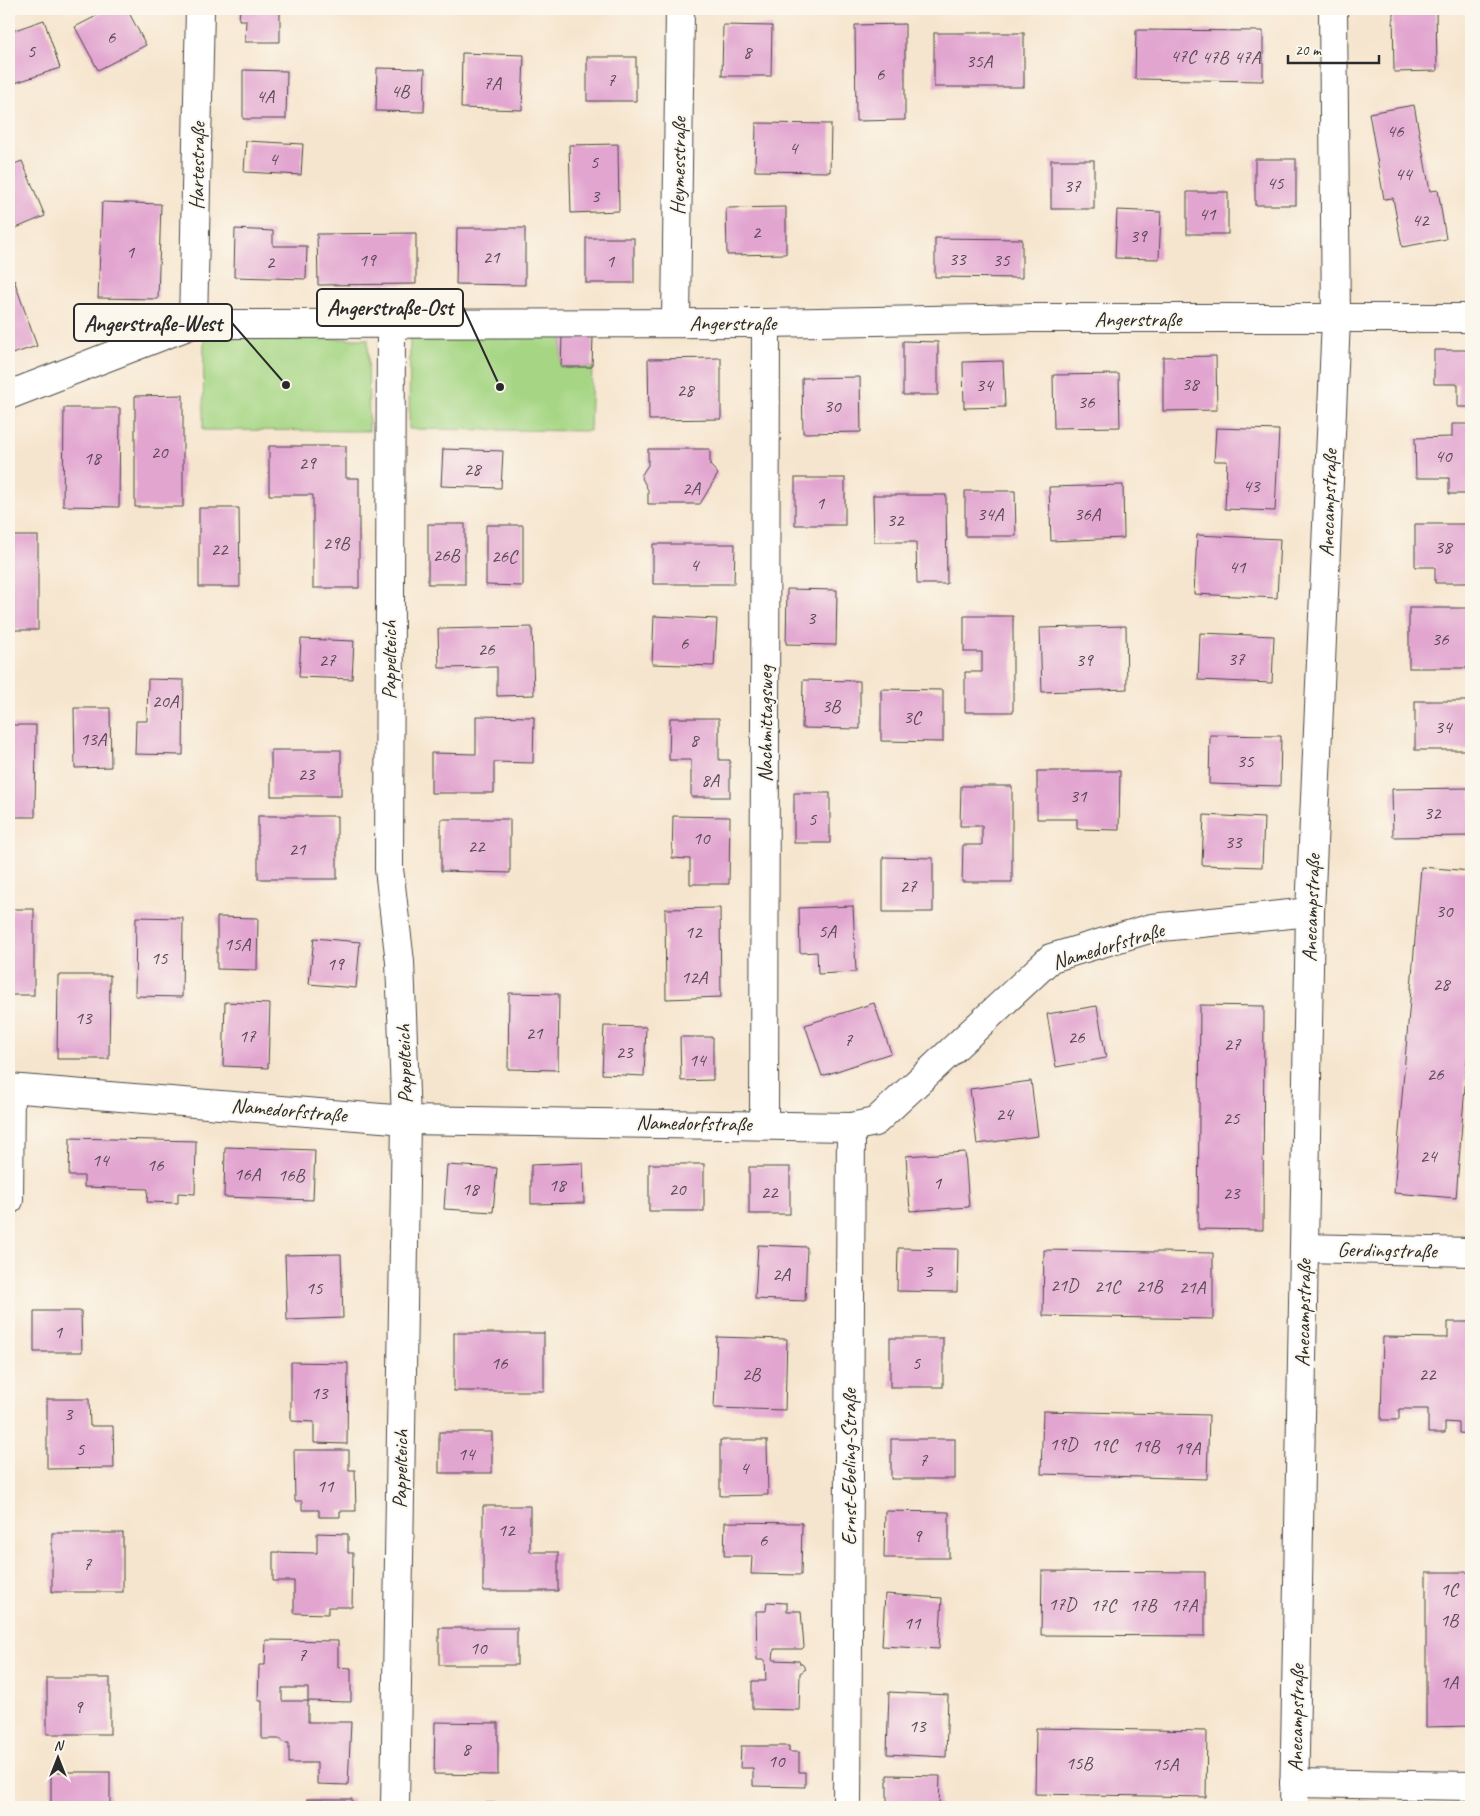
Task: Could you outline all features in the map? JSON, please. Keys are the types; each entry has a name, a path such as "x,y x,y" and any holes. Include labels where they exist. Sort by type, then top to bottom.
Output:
{"street":[{"name":"Hartestraße","path":"193,324 200,9"},
{"name":"Heymesstraße","path":"676,323 680,9"},
{"name":"Anecampstraße","path":"1294,1795 1310,912 1336,320 1333,9"},
{"name":"Angerstraße","path":"9,395 193,324 391,322 766,323 1031,318 1336,320 1471,318"},
{"name":"Pappelteich","path":"391,322 389,869 400,962 406,1120 395,1807"},
{"name":"Nachmittagsweg","path":"764,1124 766,323"},
{"name":"Namedorfstraße","path":"10,1088 406,1120 764,1124 851,1127 875,1122 1051,958 1152,928 1310,912"},
{"path":"9,1200 10,1088"},
{"name":"Ernst-Ebeling-Straße","path":"846,1807 851,1127"},
{"name":"Gerdingstraße","path":"1304,1248 1471,1252"},
{"path":"1294,1795 1471,1786"}],"green space":[{"path":"410,335 562,336 561,367 592,367 590,431 409,429"},
{"path":"204,338 368,339 369,431 203,430"}],"building":[{"path":"110,9 127,9 146,45 98,70 75,27"},
{"path":"240,9 280,9 280,42 245,42 246,20 239,20"},
{"path":"1393,9 1436,9 1437,71 1394,72"},
{"path":"44,20 60,68 9,85 9,32"},
{"path":"905,24 905,120 856,121 855,25"},
{"path":"723,25 772,26 771,76 722,76"},
{"path":"1136,30 1263,31 1263,81 1135,79"},
{"path":"934,33 1024,33 1024,87 934,87"},
{"path":"462,53 524,55 522,110 461,108"},
{"path":"587,57 636,57 636,101 587,101"},
{"path":"377,68 425,69 424,112 376,111"},
{"path":"243,70 287,71 286,119 243,119"},
{"path":"1414,105 1430,191 1438,190 1446,239 1402,247 1393,198 1384,199 1369,113"},
{"path":"756,123 831,124 830,172 755,171"},
{"path":"246,141 303,144 301,175 244,172"},
{"path":"618,144 619,211 571,213 569,145"},
{"path":"1255,159 1296,159 1296,205 1255,205"},
{"path":"1051,160 1094,160 1094,209 1051,209"},
{"path":"22,161 45,216 9,231 9,166"},
{"path":"1187,192 1228,192 1228,234 1187,234"},
{"path":"102,202 161,204 158,299 98,298"},
{"path":"786,207 786,254 727,255 726,208"},
{"path":"1117,210 1161,212 1159,259 1115,258"},
{"path":"457,228 525,228 525,285 456,284"},
{"path":"235,229 273,231 273,246 307,246 306,279 234,277"},
{"path":"416,233 416,284 318,285 317,234"},
{"path":"586,238 634,238 634,283 586,283"},
{"path":"935,238 1022,239 1022,278 935,277"},
{"path":"14,280 37,346 9,355 9,282"},
{"path":"562,336 593,337 592,367 561,367"},
{"path":"903,341 938,342 938,395 903,395"},
{"path":"1434,350 1471,350 1471,407 1458,407 1458,384 1434,384"},
{"path":"1216,356 1217,410 1163,411 1163,357"},
{"path":"721,358 721,419 649,420 648,359"},
{"path":"1003,361 1005,407 964,408 963,362"},
{"path":"1119,374 1120,427 1054,428 1053,375"},
{"path":"860,377 861,432 803,433 802,378"},
{"path":"183,395 183,507 135,507 135,396"},
{"path":"64,408 120,408 119,507 63,506"},
{"path":"1452,424 1471,424 1471,494 1449,494 1449,478 1416,478 1415,438 1452,437"},
{"path":"1216,428 1279,430 1275,511 1225,509 1227,461 1214,461"},
{"path":"269,446 346,446 346,478 359,478 359,588 313,588 313,495 269,495"},
{"path":"443,449 503,451 501,488 441,486"},
{"path":"648,449 710,449 710,465 718,474 700,504 648,504 648,490 641,476 648,465"},
{"path":"795,478 845,478 845,525 795,525"},
{"path":"1123,485 1124,538 1051,541 1049,487"},
{"path":"965,491 1015,491 1016,536 965,536"},
{"path":"873,495 946,495 947,584 917,584 916,542 874,542"},
{"path":"199,508 239,508 240,587 199,587"},
{"path":"428,524 465,524 465,584 428,584"},
{"path":"1415,524 1471,524 1471,583 1435,583 1435,567 1415,567"},
{"path":"486,525 523,525 523,586 486,585"},
{"path":"1197,535 1280,539 1277,598 1194,594"},
{"path":"9,536 38,536 38,630 9,630"},
{"path":"653,544 735,544 734,584 653,584"},
{"path":"787,589 837,590 836,645 786,644"},
{"path":"1409,608 1471,608 1471,668 1409,668"},
{"path":"654,616 717,619 714,666 652,664"},
{"path":"964,616 1013,616 1013,712 965,712 965,672 982,672 982,652 964,652"},
{"path":"1126,626 1127,689 1042,692 1040,628"},
{"path":"532,627 534,695 497,696 497,667 439,668 438,629"},
{"path":"1200,633 1274,636 1272,683 1198,680"},
{"path":"301,639 354,641 352,679 299,677"},
{"path":"148,679 184,680 183,755 135,754 136,721 147,721"},
{"path":"803,680 860,681 860,729 802,728"},
{"path":"881,689 943,690 943,742 881,741"},
{"path":"1415,701 1471,701 1471,750 1415,750"},
{"path":"74,708 110,708 111,767 75,768"},
{"path":"476,716 534,717 533,763 494,762 494,793 431,793 431,753 476,754"},
{"path":"670,718 719,718 719,760 730,760 730,797 691,797 691,760 669,760"},
{"path":"9,725 36,725 35,817 9,817"},
{"path":"1210,735 1281,736 1280,786 1209,784"},
{"path":"271,750 341,750 341,796 271,796"},
{"path":"1037,771 1120,771 1119,830 1077,829 1077,819 1037,819"},
{"path":"961,786 1012,786 1012,882 962,882 963,845 982,845 982,826 960,826"},
{"path":"1471,788 1471,836 1393,837 1392,789"},
{"path":"794,793 830,793 830,843 794,843"},
{"path":"1204,815 1264,818 1262,867 1202,865"},
{"path":"258,816 337,816 337,879 258,879"},
{"path":"673,816 730,817 729,884 690,884 690,859 672,858"},
{"path":"441,819 510,819 510,873 441,871"},
{"path":"883,857 933,858 933,912 883,912"},
{"path":"1421,867 1471,871 1471,1012 1456,1198 1394,1193"},
{"path":"853,906 856,972 818,974 817,952 800,953 799,908"},
{"path":"720,908 721,997 666,999 665,909"},
{"path":"9,909 34,909 34,995 9,995"},
{"path":"136,917 183,918 182,997 135,996"},
{"path":"217,917 258,918 257,970 217,969"},
{"path":"314,938 360,942 356,988 309,984"},
{"path":"58,975 110,975 109,1059 57,1059"},
{"path":"509,993 559,994 558,1070 508,1069"},
{"path":"225,1002 270,1004 268,1068 223,1066"},
{"path":"874,1003 891,1053 822,1076 805,1025"},
{"path":"1200,1005 1264,1006 1263,1230 1198,1229"},
{"path":"1097,1006 1106,1058 1056,1067 1047,1014"},
{"path":"604,1026 646,1027 644,1076 602,1074"},
{"path":"680,1037 713,1037 713,1080 681,1081"},
{"path":"1031,1081 1038,1136 977,1144 970,1089"},
{"path":"70,1138 196,1141 195,1194 178,1193 178,1203 147,1202 148,1189 84,1187 84,1176 69,1176"},
{"path":"225,1147 315,1150 313,1200 224,1197"},
{"path":"965,1152 969,1207 910,1211 906,1156"},
{"path":"583,1163 584,1203 531,1204 531,1165"},
{"path":"649,1164 704,1164 704,1211 649,1211"},
{"path":"447,1165 497,1168 493,1212 444,1209"},
{"path":"749,1167 790,1167 790,1214 749,1214"},
{"path":"758,1245 807,1247 805,1301 755,1299"},
{"path":"898,1248 958,1249 957,1292 897,1291"},
{"path":"1044,1250 1213,1253 1213,1319 1043,1316"},
{"path":"341,1254 343,1318 287,1320 285,1255"},
{"path":"34,1311 81,1311 82,1352 34,1352"},
{"path":"1448,1322 1471,1322 1471,1434 1459,1433 1459,1423 1445,1422 1445,1433 1428,1433 1428,1409 1399,1409 1399,1420 1381,1420 1383,1337 1448,1338"},
{"path":"454,1333 544,1333 544,1391 454,1391"},
{"path":"717,1337 787,1339 785,1410 714,1408"},
{"path":"890,1338 943,1338 943,1387 890,1387"},
{"path":"291,1362 348,1363 347,1444 314,1443 314,1422 291,1421"},
{"path":"47,1399 89,1399 90,1426 113,1426 114,1468 47,1469"},
{"path":"1043,1411 1209,1415 1207,1479 1041,1474"},
{"path":"439,1432 492,1432 492,1473 439,1473"},
{"path":"891,1439 955,1439 955,1479 891,1479"},
{"path":"720,1440 767,1440 768,1495 720,1496"},
{"path":"294,1450 349,1450 349,1470 355,1470 356,1511 340,1511 340,1517 319,1517 319,1510 302,1510 302,1501 295,1501"},
{"path":"483,1506 530,1506 530,1552 558,1552 558,1591 483,1591"},
{"path":"885,1511 949,1512 949,1558 884,1558"},
{"path":"725,1522 802,1523 801,1575 751,1574 752,1556 724,1556"},
{"path":"52,1533 123,1533 123,1592 52,1592"},
{"path":"317,1533 348,1534 348,1553 353,1553 352,1607 328,1607 328,1614 294,1613 294,1581 273,1581 273,1552 317,1553"},
{"path":"1042,1571 1205,1572 1205,1636 1041,1635"},
{"path":"1426,1572 1471,1572 1471,1726 1426,1727"},
{"path":"885,1594 942,1598 939,1649 882,1646"},
{"path":"767,1602 787,1603 787,1611 801,1611 804,1647 802,1649 774,1649 773,1660 799,1661 806,1669 800,1673 799,1710 752,1709 752,1681 766,1681 765,1660 757,1660 756,1611 766,1611"},
{"path":"439,1628 517,1628 517,1665 439,1665"},
{"path":"266,1640 338,1641 338,1667 351,1668 351,1702 308,1701 308,1722 351,1722 348,1785 317,1784 317,1763 289,1763 289,1743 285,1743 280,1739 262,1739 262,1701 258,1701 259,1665 265,1665","holes":["282,1688 308,1688 308,1701 282,1701"]},
{"path":"47,1678 110,1678 110,1734 47,1734"},
{"path":"889,1692 948,1695 946,1757 887,1754"},
{"path":"435,1722 498,1723 498,1775 434,1774"},
{"path":"1036,1728 1207,1731 1206,1797 1035,1794"},
{"path":"741,1746 789,1746 789,1752 799,1752 799,1772 805,1772 805,1787 753,1786 753,1768 740,1768"},
{"path":"51,1772 110,1772 110,1807 51,1807"},
{"path":"887,1775 940,1776 939,1807 887,1807"},
{"path":"307,1799 352,1799 352,1807 307,1807"},
{"path":"470,1803 538,1803 538,1807 470,1807"}],"place":[{"name":"Angerstraße-West","path":"286,385"},
{"name":"Angerstraße-Ost","path":"500,387"}]}
